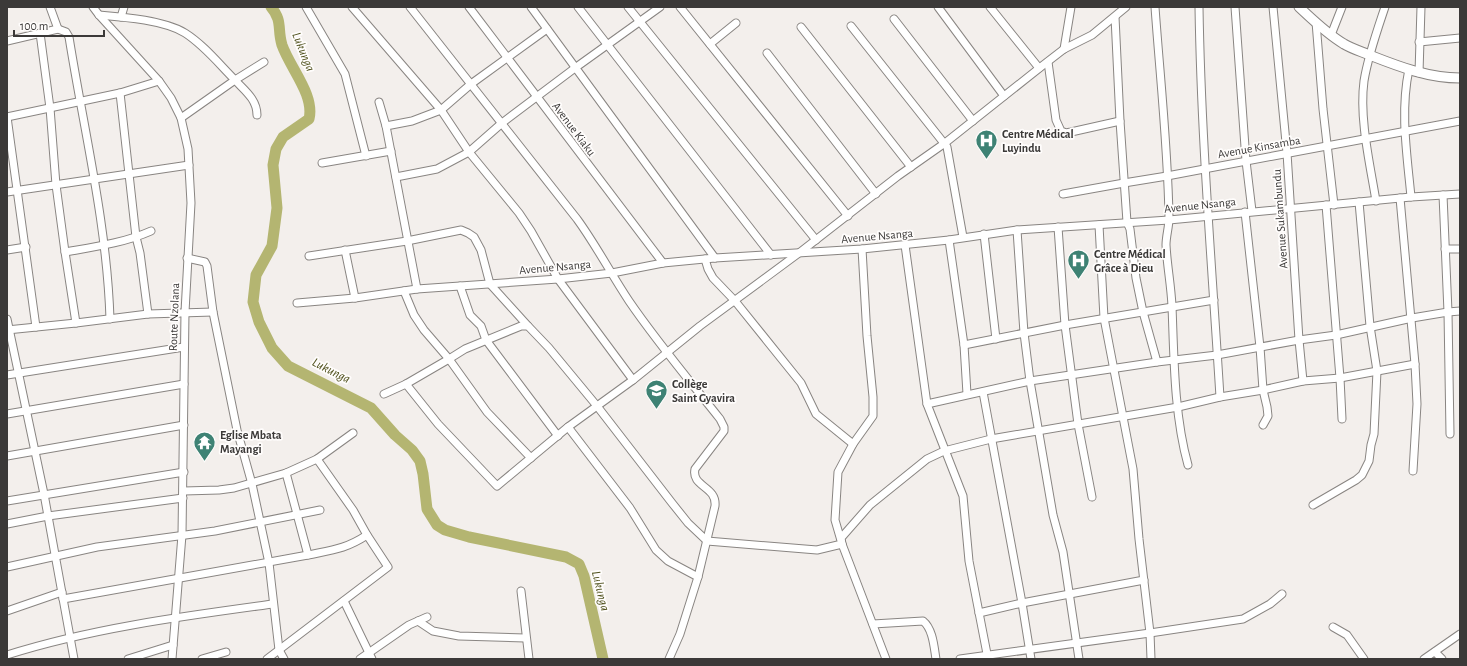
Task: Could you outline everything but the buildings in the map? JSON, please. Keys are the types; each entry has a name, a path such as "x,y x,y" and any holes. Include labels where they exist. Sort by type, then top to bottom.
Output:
{"street":[{"path":"50,7 58,29"},
{"name":"Route Nzolana","path":"93,7 171,98 181,118 190,165 191,203 184,347 184,472 182,535 173,659"},
{"path":"121,17 124,7"},
{"path":"306,7 345,74 366,156"},
{"path":"352,7 441,110 469,152 520,213 532,231 558,280 633,380"},
{"path":"410,7 577,219 594,243 629,301 667,353 720,419 724,427 724,431 695,469 695,479 713,494 716,500 698,577 680,634 669,659"},
{"name":"Avenue Kiaku","path":"469,7 506,58 663,263"},
{"path":"531,7 715,258"},
{"path":"578,7 771,255"},
{"path":"628,7 816,240"},
{"path":"396,177 437,169 469,152 502,123 660,7"},
{"path":"690,7 682,10 848,216"},
{"path":"938,7 1004,96"},
{"path":"990,7 1039,68"},
{"path":"1064,49 1071,7"},
{"path":"406,384 438,424 497,486 568,427 633,380 910,167 945,143 1039,68 1064,49 1092,35 1126,7"},
{"path":"1155,7 1167,176 1169,220 1166,244 1172,307 1174,360 1178,407 1184,451 1188,465"},
{"path":"1199,7 1208,215 1220,397"},
{"path":"1235,7 1246,161 1248,212 1264,390 1268,416 1264,425"},
{"name":"Avenue Sukambundu","path":"1273,7 1287,153 1303,381"},
{"path":"1299,7 1331,35 1344,44 1419,73 1446,78 1460,78"},
{"path":"1331,35 1342,7"},
{"path":"1376,201 1363,102 1364,83 1370,55 1385,7"},
{"path":"1419,73 1420,7"},
{"path":"99,15 158,23 185,33 207,52 253,100 257,108 257,115"},
{"path":"1115,17 1127,222 1130,229 1142,312 1156,362"},
{"path":"894,19 973,121"},
{"path":"1316,22 1327,147 1334,205"},
{"path":"710,44 736,23"},
{"path":"851,26 945,143 949,151 964,237"},
{"path":"800,27 910,167"},
{"path":"7,41 58,29 66,32 69,37 79,102 105,245 109,281 110,319"},
{"path":"386,126 412,121 441,110 471,84 547,29"},
{"path":"40,33 50,108 56,185 76,323"},
{"path":"1419,42 1460,38"},
{"path":"767,53 876,194"},
{"path":"181,118 235,80 264,62"},
{"path":"1048,62 1056,120 1061,131 1066,133 1120,121"},
{"path":"1409,69 1404,102 1404,132 1411,197"},
{"path":"36,327 7,117 120,93 158,81"},
{"path":"120,93 136,237 140,253 148,314"},
{"path":"379,102 386,126 417,289"},
{"name":"Avenue Kinsamba","path":"1063,194 1327,147 1460,121"},
{"path":"322,163 391,152"},
{"path":"7,192 190,165"},
{"name":"Avenue Nsanga","path":"297,303 355,298 417,289 558,280 612,273 663,263 715,258 862,249 949,240 1018,230 1169,220 1208,215 1460,194"},
{"path":"1443,195 1448,312 1450,434"},
{"path":"1400,198 1412,318 1417,404 1413,471"},
{"path":"1313,504 1356,480 1362,475 1370,461 1371,445 1374,434 1377,371 1370,326 1359,202"},
{"path":"1326,205 1342,419"},
{"path":"1099,225 1104,318 1115,368 1133,469 1152,659"},
{"path":"1058,227 1065,325 1071,374 1078,424 1092,497"},
{"path":"308,256 407,241 461,230 468,233 474,237 481,250 490,284 548,348 597,406 672,503 707,541 817,550 842,544"},
{"path":"1018,230 1024,333 1030,381 1053,515 1063,552 1079,659"},
{"path":"65,252 105,245 136,237 151,231"},
{"path":"984,234 996,339"},
{"path":"949,240 964,345 967,394"},
{"path":"905,245 927,404 944,451 963,496 969,561 987,657"},
{"path":"7,250 26,247"},
{"path":"862,249 873,416 853,444 838,472 835,520 842,544 886,659"},
{"path":"1445,249 1460,249"},
{"path":"345,250 355,298"},
{"path":"188,258 205,262 207,266 213,312 237,430 252,484 269,563 279,650 284,659"},
{"path":"705,259 713,278 735,301 801,383 816,414 853,444"},
{"path":"460,286 470,315 481,326 486,340 558,436"},
{"path":"404,291 414,315 435,344 449,360 487,412 531,458"},
{"path":"964,345 1065,325 1214,300"},
{"path":"927,404 1030,381 1156,362 1217,355 1299,340 1336,335 1370,326 1412,318 1460,311"},
{"path":"8,329 76,323 148,314 213,312"},
{"path":"7,319 44,494 54,556 74,659"},
{"path":"384,394 406,384 449,360 464,349 522,326 528,326"},
{"path":"7,376 184,347"},
{"path":"842,544 842,538 870,505 927,460 944,451 991,439 1178,407 1220,397 1264,390 1303,381 1340,378 1415,364"},
{"path":"7,414 184,384"},
{"path":"983,392 1031,659"},
{"path":"7,456 184,425"},
{"path":"568,427 630,508 656,550 668,561 698,577"},
{"path":"7,524 48,516 252,484 286,474 317,459 353,433"},
{"path":"267,659 388,567 353,510 317,459"},
{"path":"7,501 184,472"},
{"path":"286,474 308,556"},
{"path":"7,567 98,547 260,523 320,510"},
{"path":"7,611 62,596 308,556 344,548 367,535"},
{"path":"979,613 1022,603 1144,580"},
{"path":"521,591 525,638 528,644 529,659"},
{"path":"960,659 987,657 1029,649 1243,619 1270,604 1282,594"},
{"path":"344,601 371,656"},
{"path":"7,655 70,638 176,617 273,604"},
{"path":"360,659 371,656 409,625 427,617"},
{"path":"418,621 433,631 460,636 525,638"},
{"path":"873,624 923,621 926,623 930,633 936,659"},
{"path":"1333,627 1348,635 1364,659"},
{"path":"1424,659 1460,634"},
{"path":"128,659 173,645"},
{"path":"159,650 173,659"},
{"path":"202,659 226,652"},
{"path":"1435,652 1442,659"}],"waterway":[{"name":"Lukunga","path":"271,7 277,17 282,45 305,91 310,110 309,119 283,137 276,149 273,165 277,208 272,246 256,275 253,302 259,322 272,348 288,366 371,408 395,435 412,450 420,461 427,509 437,525 445,530 469,537 566,557 579,564 584,576 603,659"}],"place":[{"name":"Centre Médical Luyindu","path":"987,160"},
{"name":"Centre Médical Grâce à Dieu","path":"1078,280"},
{"name":"Collège Saint Gyavira","path":"657,410"},
{"name":"Eglise Mbata Mayangi","path":"204,462"}]}
